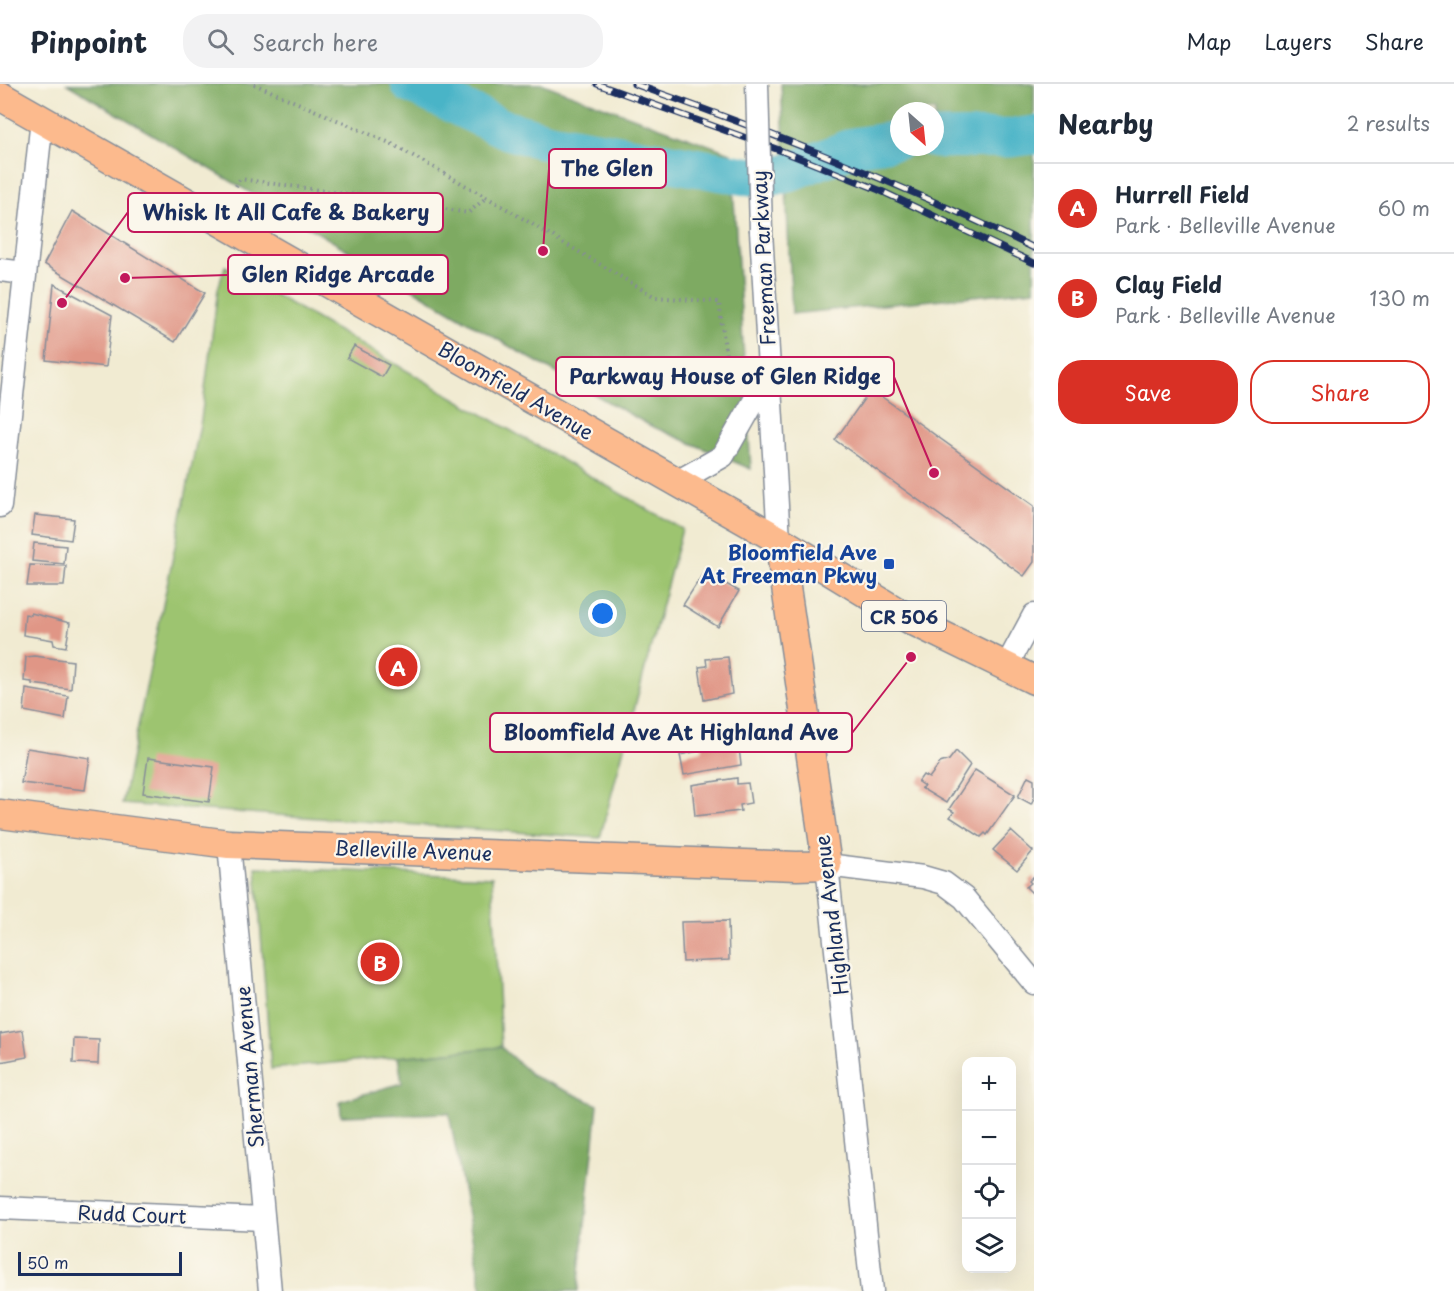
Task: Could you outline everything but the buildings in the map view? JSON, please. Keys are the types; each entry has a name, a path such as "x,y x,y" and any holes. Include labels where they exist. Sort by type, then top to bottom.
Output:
{"main road":[{"name":"Bloomfield Avenue","path":"0,96 779,540 909,619 1034,680"},
{"name":"Highland Avenue","path":"779,540 827,865"},
{"name":"Belleville Avenue","path":"0,814 228,843 797,866 827,865"}],"street":[{"name":"Freeman Parkway","path":"757,84 761,231 779,540"},
{"path":"0,506 42,119"},
{"path":"0,270 25,273"},
{"path":"677,482 723,456 769,375"},
{"path":"1006,667 1034,615"},
{"name":"Sherman Avenue","path":"228,843 270,1291"},
{"path":"827,865 923,877 944,883 964,898 1034,983"},
{"name":"Highland Avenue","path":"827,865 872,1291"},
{"name":"Rudd Court","path":"0,1208 263,1219"}],"path":[{"path":"254,84 390,143 487,197 655,297 719,302 728,372 728,403"},
{"path":"236,186 240,178 468,213 487,197"}],"green space":[{"path":"67,84 543,84 731,153 751,469 649,425 514,349"},
{"path":"781,84 1034,84 1034,290 792,314"},
{"path":"225,266 682,529 600,838 122,804 201,420 218,289"},
{"path":"256,867 492,877 501,1047 271,1069"},
{"path":"501,1047 533,1076 598,1105 578,1291 482,1291 449,1113 341,1116 340,1101 402,1083 398,1057"}],"waterway":[{"path":"410,84 507,130 550,142 746,176 770,177 788,173 853,147 890,141"},
{"path":"944,139 1011,138 1034,135"}],"railway":[{"path":"597,84 782,151 879,190 1034,263"},
{"path":"634,84 837,160 1034,248"}],"place":[{"name":"The Glen","path":"543,251"},
{"name":"Glen Ridge Arcade","path":"125,278"},
{"name":"Whisk It All Cafe & Bakery","path":"62,303"},
{"name":"Parkway House of Glen Ridge","path":"934,473"},
{"name":"Bloomfield Ave At Freeman Pkwy","path":"889,564"},
{"name":"Bloomfield Ave At Highland Ave","path":"911,657"},
{"name":"Hurrell Field","path":"398,667"},
{"name":"Clay Field","path":"380,962"}]}
